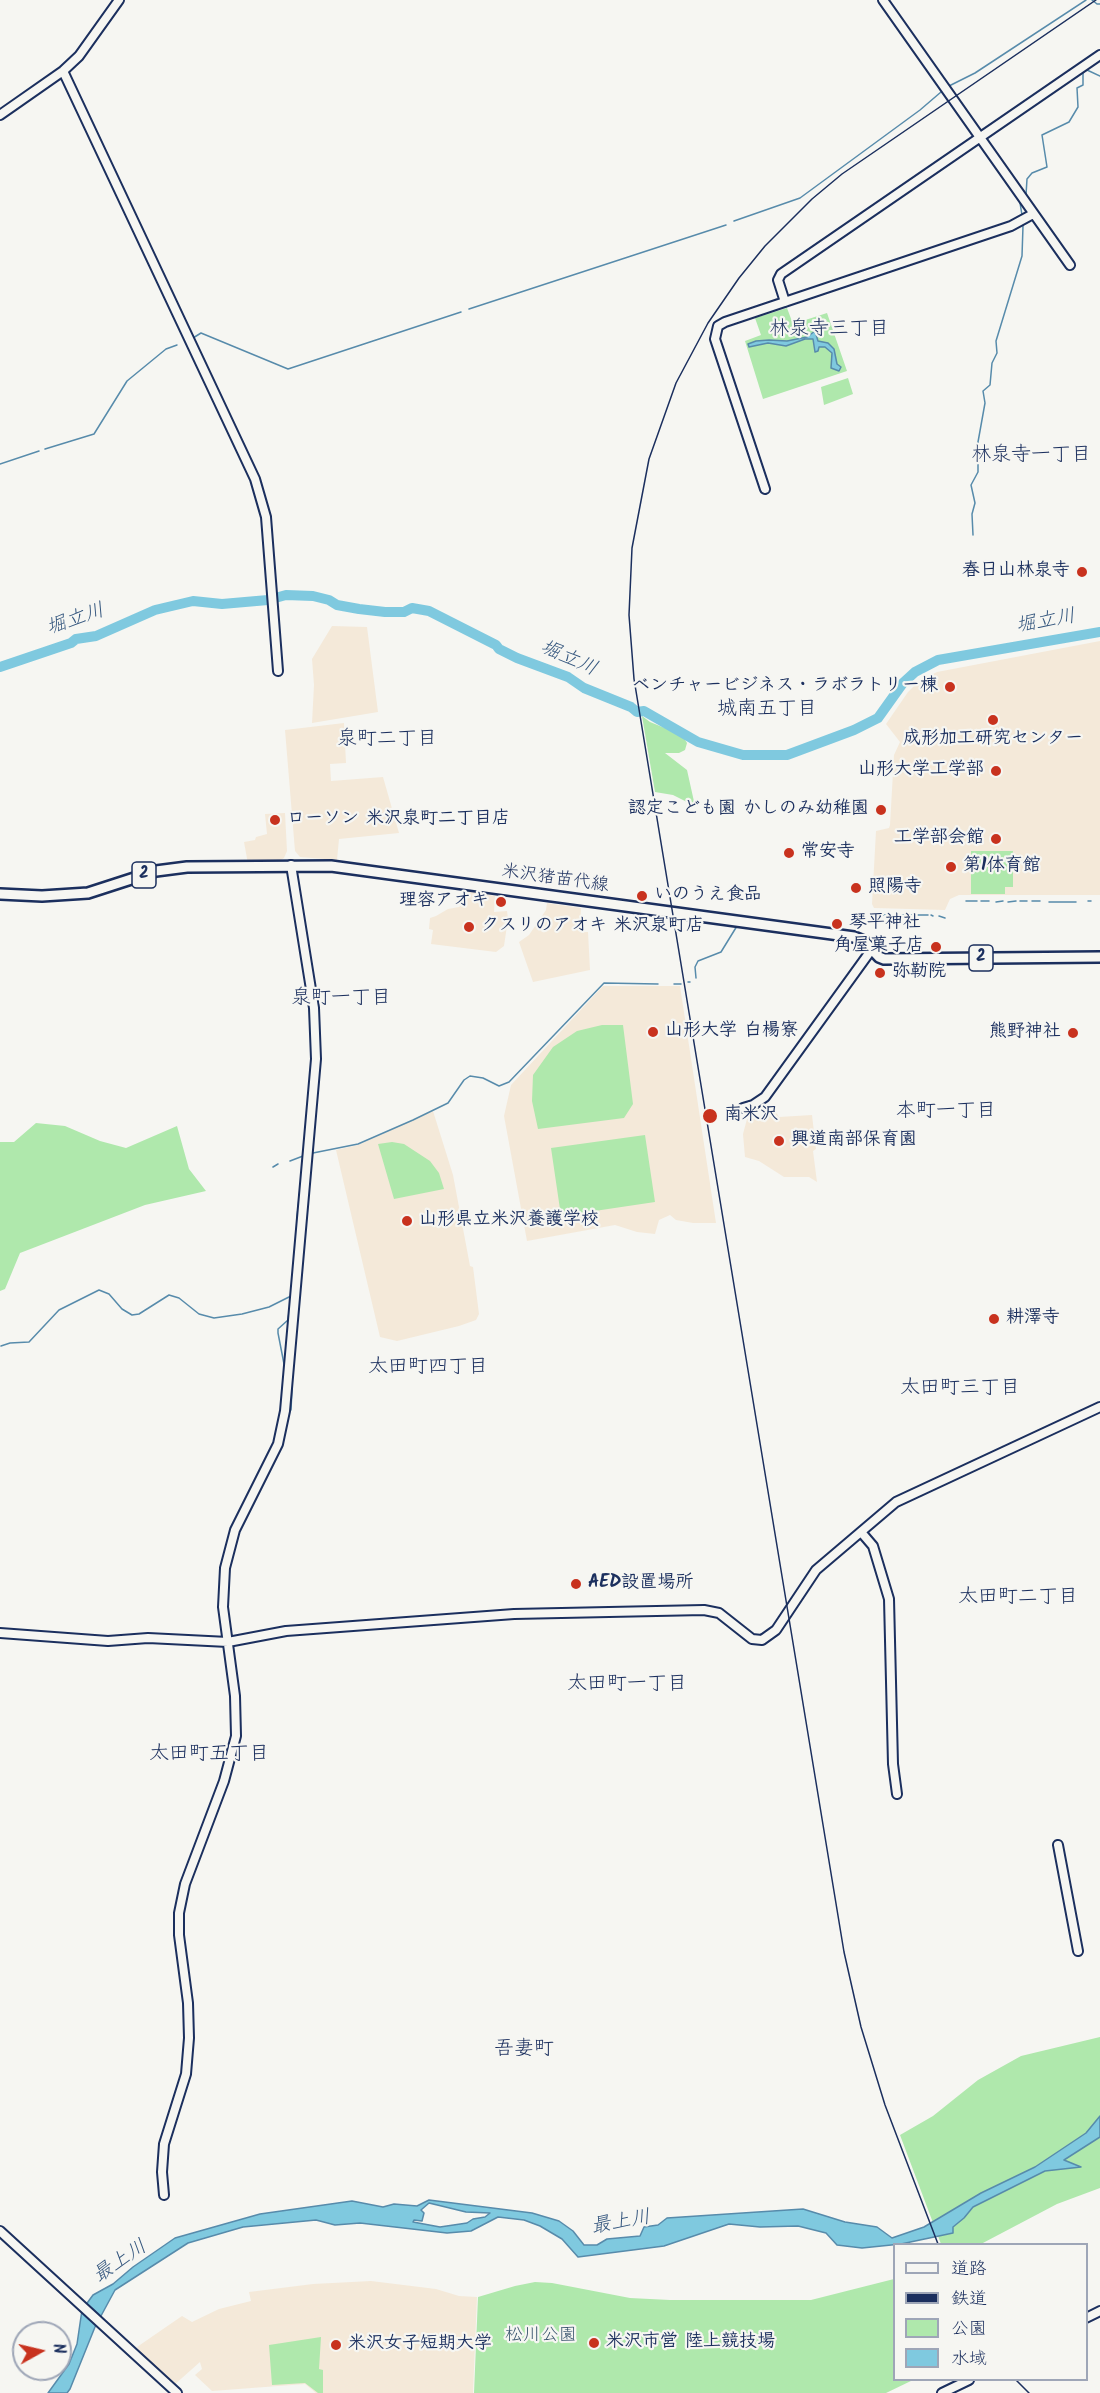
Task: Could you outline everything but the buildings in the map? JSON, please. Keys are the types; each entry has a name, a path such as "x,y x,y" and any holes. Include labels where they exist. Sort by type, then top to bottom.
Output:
{"main road":[{"name":"米沢猪苗代線","path":"0,894 71,895 88,893 172,868 331,866 860,939 884,959 1100,957"}],"street":[{"path":"0,115 63,71 87,47 119,0"},
{"path":"883,0 1070,265"},
{"path":"785,302 778,279 781,274 1100,55"},
{"path":"63,71 255,479 266,517 278,671"},
{"path":"765,489 715,339 718,326 1011,226 1033,214"},
{"path":"164,2195 162,2172 164,2144 186,2074 189,2038 179,1913 185,1884 224,1781 236,1736 235,1696 223,1596 228,1554 235,1530 274,1454 285,1411 315,1079 314,1008 291,865"},
{"path":"743,1108 753,1105 765,1096 872,949"},
{"path":"0,1633 108,1641 148,1638 228,1642 307,1629 522,1613 704,1610 719,1613 752,1638 762,1640 777,1630 816,1570 906,1496 1100,1407"},
{"path":"861,1532 873,1546 889,1599 893,1764 897,1794"},
{"path":"1058,1845 1078,1950"},
{"path":"0,2231 177,2393"},
{"path":"942,2393 965,2381"}],"shaded area":[{"path":"332,626 367,627 378,712 312,723 314,685 312,659"},
{"name":"山形大学工学部","path":"1100,641 1100,895 959,895 950,899 945,910 874,908 872,904 876,831 889,828 890,825 894,755 900,742 886,724 908,692 919,681 937,672"},
{"path":"344,723 346,763 330,764 331,781 383,777 399,833 339,839 337,860 300,857 295,851 285,730"},
{"path":"285,813 287,851 284,858 279,861 248,864 244,842 267,834 265,814"},
{"name":"クスリのアオキ 米沢泉町店","path":"468,891 495,896 494,912 507,911 504,946 496,952 431,944 433,930 429,929 430,918 448,909 459,907 467,900"},
{"path":"547,903 581,908 580,932 588,932 590,970 533,982 519,942 529,935 546,910"},
{"path":"603,986 680,986 716,1223 693,1223 676,1220 670,1215 659,1220 655,1234 637,1232 615,1225 527,1241 504,1116 511,1085"},
{"name":"山形県立米沢養護学校","path":"433,1111 453,1175 470,1266 473,1267 479,1314 476,1320 459,1326 397,1341 380,1337 336,1150 358,1145"},
{"name":"興道南部保育園","path":"776,1112 779,1117 812,1115 817,1182 809,1177 784,1177 759,1161 745,1157 743,1134 747,1119"},
{"name":"米沢女子短期大学","path":"371,2281 477,2297 473,2393 316,2393 305,2384 212,2391 195,2375 202,2369 200,2362 173,2386 141,2355 137,2347 182,2316 192,2322 219,2309 251,2301 249,2292 313,2284"}],"green space":[{"path":"787,308 793,324 827,313 847,371 763,399 745,341 761,335 755,318"},
{"path":"848,378 853,394 824,405 821,387"},
{"path":"642,716 650,722 682,735 687,743 685,750 679,753 665,753 687,770 695,806 673,795 655,792"},
{"path":"971,851 1013,851 1013,887 1005,887 1005,894 971,894"},
{"path":"602,1025 623,1025 633,1104 624,1118 538,1129 532,1101 533,1075 553,1047 577,1031"},
{"path":"36,1123 65,1126 100,1141 126,1148 177,1126 189,1169 206,1191 145,1205 20,1253 5,1289 0,1291 0,1142 14,1142"},
{"path":"645,1135 655,1202 561,1216 551,1148"},
{"path":"392,1142 404,1144 430,1161 439,1173 444,1189 394,1199 378,1144"},
{"path":"1100,2037 1100,2188 1057,2204 983,2243 941,2243 900,2135 933,2116 978,2080 1021,2056"},
{"name":"松川公園","path":"893,2279 893,2381 911,2381 886,2393 474,2393 478,2297 515,2286 535,2282 552,2283 630,2298 670,2300 811,2300"},
{"path":"321,2337 319,2369 323,2370 323,2393 318,2393 305,2383 272,2385 269,2345"}],"water":[{"path":"815,331 818,341 828,343 834,349 837,364 841,367 839,371 831,368 832,353 825,347 819,347 815,352 813,339 805,339 786,346 768,343 749,347 748,344 769,340 787,341 807,337"},
{"path":"1100,2116 1100,2137 1064,2160 1081,2167 1045,2171 973,2207 953,2227 953,2233 893,2245 862,2248 837,2245 826,2233 798,2226 760,2227 729,2224 664,2246 578,2257 562,2239 540,2226 524,2220 498,2217 471,2231 447,2233 360,2223 335,2225 316,2220 243,2227 188,2243 115,2290 95,2327 70,2389 67,2393 48,2393 57,2381 72,2381 72,2356 77,2344 82,2310 93,2295 113,2284 175,2238 260,2214 352,2201 383,2207 394,2204 417,2206 429,2200 532,2213 559,2221 573,2231 584,2245 597,2245 607,2239 640,2236 644,2227 658,2225 667,2218 803,2209 845,2222 877,2227 892,2238 924,2227 981,2193 1035,2167 1086,2133","holes":["429,2203 466,2212 490,2213 485,2217 473,2219 467,2223 440,2227 413,2222 414,2220 422,2221 424,2213 421,2210"]}],"waterway":[{"path":"949,86 975,73 1086,0"},
{"path":"1092,0 1100,4"},
{"path":"1026,195 1027,179 1032,173 1047,167 1042,135 1069,122 1078,107 1077,88 1083,85 1083,72 1087,70 1100,76"},
{"path":"734,221 800,198 941,92"},
{"path":"1020,203 1022,215"},
{"path":"469,309 726,225"},
{"path":"973,535 972,514 975,503 971,485 978,472 978,442 985,403 983,391 990,385 992,363 997,353 996,341 1022,256 1023,226"},
{"path":"193,338 201,333 288,369 461,312"},
{"path":"45,449 94,434 127,381 166,349 177,345"},
{"path":"0,464 39,451"},
{"name":"堀立川","path":"0,667 71,643 76,639 96,636 155,610 193,601 222,604 268,600 286,595 313,596 329,600 337,605 359,609 404,612 412,608 429,611 517,658 568,677 584,688 631,707 637,712 644,711 698,742 743,755 787,755 854,730 878,718 903,683 915,672 938,660 1100,632"},
{"path":"966,901 977,901"},
{"path":"981,901 989,901"},
{"path":"996,902 1003,901"},
{"path":"1008,902 1016,901"},
{"path":"1020,901 1027,901"},
{"path":"1032,901 1040,901"},
{"path":"1049,902 1076,902"},
{"path":"876,915 915,915"},
{"path":"918,915 928,915"},
{"path":"939,916 945,918"},
{"path":"696,978 695,967 698,961 721,952 737,926"},
{"path":"313,1153 358,1144 448,1103 464,1080 470,1076 483,1078 499,1086 509,1082 604,983 658,984"},
{"path":"674,984 681,984"},
{"path":"290,1161 303,1156"},
{"path":"297,1217 303,1162"},
{"path":"273,1167 278,1164"},
{"path":"293,1272 297,1230"},
{"path":"290,1301 293,1277"},
{"path":"1,1346 29,1342 59,1310 99,1290 109,1294 122,1309 132,1315 139,1314 169,1295 179,1298 199,1314 214,1318 269,1307 291,1296"},
{"path":"284,1364 278,1329 288,1320 289,1312"},
{"path":"291,1410 292,1389"}],"railway":[{"path":"938,2243 885,2105 861,2027 844,1952 634,679 629,615 632,548 649,459 676,383 708,323 739,278 765,246 812,199 842,174 1096,0"},
{"path":"1017,2381 1029,2393"}],"place":[{"name":"春日山林泉寺","path":"1082,572"},
{"name":"ベンチャービジネス・ラボラトリー棟","path":"950,687"},
{"name":"成形加工研究センター","path":"993,720"},
{"name":"山形大学工学部","path":"996,771"},
{"name":"認定こども園 かしのみ幼稚園","path":"881,810"},
{"name":"ローソン 米沢泉町二丁目店","path":"275,820"},
{"name":"工学部会館","path":"996,839"},
{"name":"常安寺","path":"789,853"},
{"name":"第1体育館","path":"951,867"},
{"name":"照陽寺","path":"856,888"},
{"name":"いのうえ食品","path":"642,896"},
{"name":"理容アオキ","path":"501,902"},
{"name":"琴平神社","path":"837,924"},
{"name":"クスリのアオキ 米沢泉町店","path":"469,927"},
{"name":"角屋菓子店","path":"936,947"},
{"name":"弥勒院","path":"880,973"},
{"name":"山形大学 白楊寮","path":"653,1032"},
{"name":"熊野神社","path":"1073,1033"},
{"name":"南米沢","path":"710,1116"},
{"name":"興道南部保育園","path":"779,1141"},
{"name":"山形県立米沢養護学校","path":"407,1221"},
{"name":"耕澤寺","path":"994,1319"},
{"name":"AED設置場所","path":"576,1584"},
{"name":"米沢市営 陸上競技場","path":"594,2343"},
{"name":"米沢女子短期大学","path":"336,2345"}],"district":[{"name":"林泉寺三丁目","path":"829,331"},
{"name":"林泉寺一丁目","path":"1031,457"},
{"name":"城南五丁目","path":"767,711"},
{"name":"泉町二丁目","path":"387,741"},
{"name":"泉町一丁目","path":"341,1000"},
{"name":"本町一丁目","path":"946,1113"},
{"name":"太田町四丁目","path":"428,1369"},
{"name":"太田町三丁目","path":"960,1390"},
{"name":"太田町二丁目","path":"1018,1599"},
{"name":"太田町一丁目","path":"627,1686"},
{"name":"太田町五丁目","path":"209,1756"},
{"name":"吾妻町","path":"524,2051"}],"water label":[{"name":"最上川","path":"621,2224"},
{"name":"最上川","path":"121,2263"}]}
